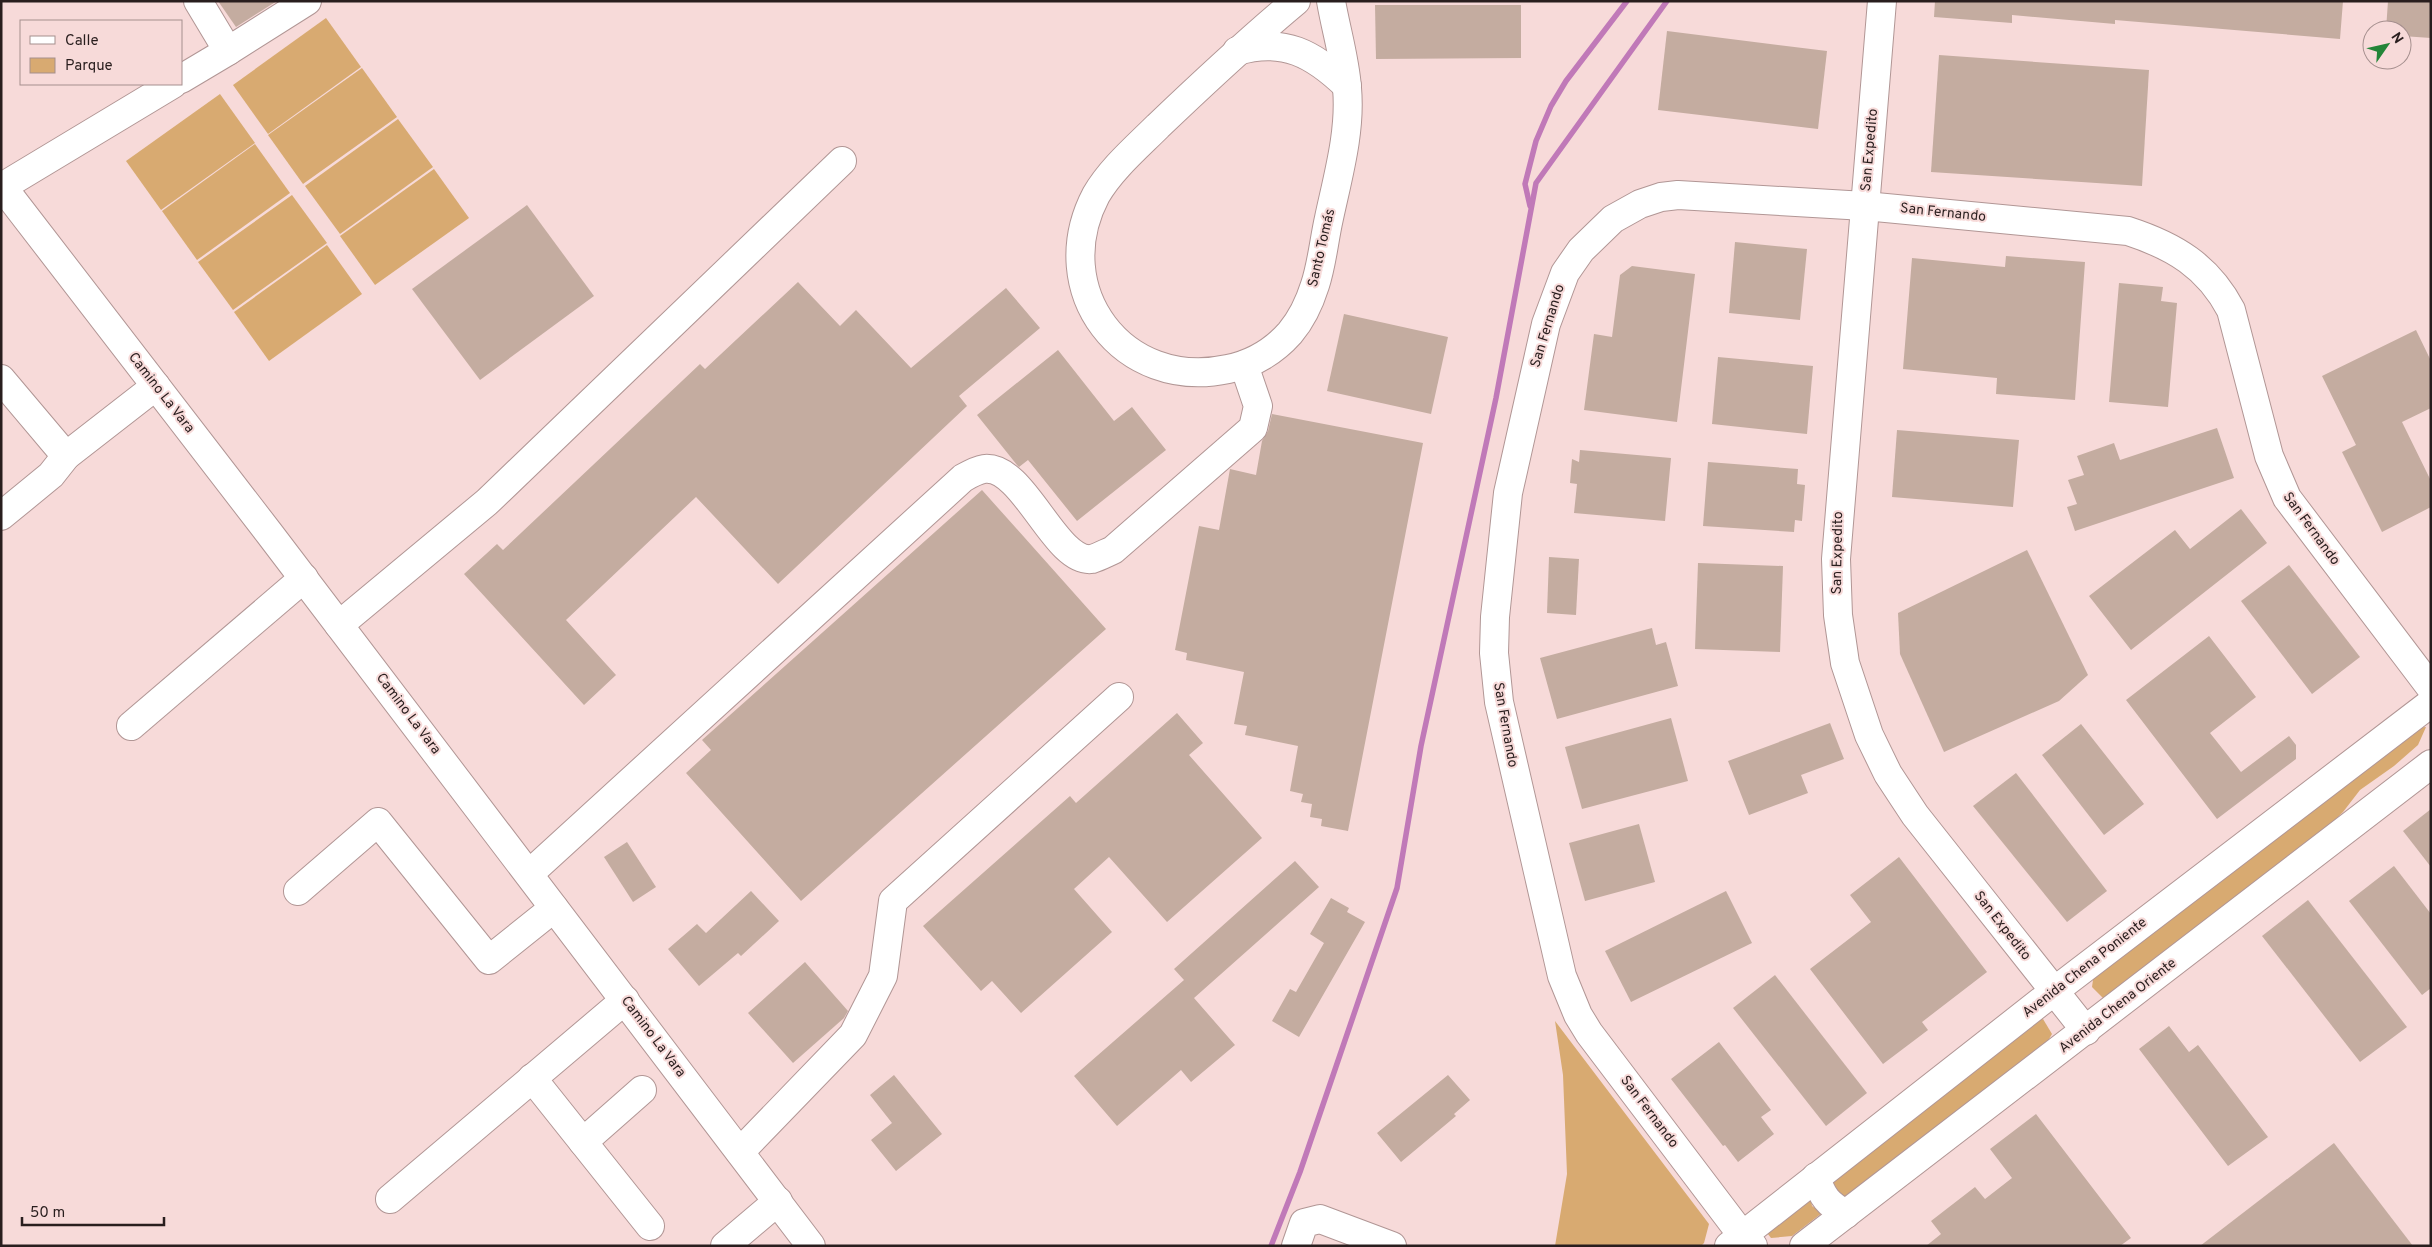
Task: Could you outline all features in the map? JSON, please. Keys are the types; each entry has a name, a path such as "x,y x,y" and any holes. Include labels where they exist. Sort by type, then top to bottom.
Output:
{"street":[{"path":"198,1 228,51"},
{"path":"182,78 307,1"},
{"name":"Santo Tomás","path":"1296,1 1236,51 1138,146 1105,181 1089,212 1080,250 1084,287 1092,308 1103,325 1127,351 1176,372 1204,373 1244,365 1266,354 1290,333 1315,286 1344,144 1347,86 1331,1"},
{"name":"San Expedito","path":"1882,1 1836,559 1838,616 1845,663 1869,736 1897,789 2053,992 2086,1031"},
{"path":"1236,51 1255,45 1272,45 1291,49 1313,57 1347,86"},
{"path":"2,186 171,85"},
{"path":"339,625 487,502 842,161"},
{"name":"Camino La Vara","path":"2,186 304,578 812,1246"},
{"name":"San Fernando","path":"1741,1242 1589,1033 1578,1015 1562,976 1499,702 1494,652 1495,617 1508,493 1533,380 1556,294 1565,273 1581,250 1613,219 1640,204 1661,197 1678,195 1866,206 2128,231 2164,243 2204,273 2219,290 2231,310 2270,456 2287,498 2431,688"},
{"path":"529,874 963,478 985,469 994,470 1009,477 1067,548 1079,557 1091,559 1113,550 1253,428 1258,406 1244,365"},
{"path":"1,379 66,456"},
{"path":"1,516 51,475 66,456 156,386"},
{"path":"131,726 304,578"},
{"path":"740,1152 853,1035 884,976 893,900 1119,697"},
{"name":"Avenida Chena Poniente","path":"1741,1242 1816,1177 2053,992 2431,703"},
{"name":"Avenida Chena Oriente","path":"1804,1246 2431,764"},
{"path":"298,891 378,822 488,960 554,908"},
{"path":"390,1199 625,1000"},
{"path":"532,1078 650,1226"},
{"path":"583,1142 642,1090"},
{"path":"1816,1177 1821,1193 1826,1201 1846,1214"},
{"path":"725,1246 778,1202"},
{"path":"1296,1246 1304,1223 1320,1219 1392,1246"}],"green space":[{"path":"326,18 361,67 268,134 233,85"},
{"path":"362,68 397,117 303,184 268,135"},
{"path":"220,94 255,143 161,210 126,161"},
{"path":"398,119 433,167 340,234 305,186"},
{"path":"255,144 290,193 197,260 162,211"},
{"path":"434,169 469,218 375,285 340,236"},
{"path":"292,195 327,243 233,310 198,262"},
{"path":"327,245 362,294 269,361 234,312"},
{"path":"2426,727 2418,745 2394,766 2360,790 2343,812 2321,834 2114,994 2103,998 2092,987 2094,973 2415,728"},
{"path":"2043,1019 2052,1034 2046,1044 1853,1195 1840,1201 1832,1189 1834,1177 2032,1023"},
{"path":"1555,1021 1709,1224 1704,1243 1701,1246 1555,1246 1567,1174 1563,1075"},
{"path":"1810,1194 1812,1206 1822,1213 1792,1236 1771,1238 1764,1229"}],"building":[{"path":"218,1 277,1 236,27"},
{"path":"1935,1 2343,1 2340,39 2115,20 2115,24 2012,15 2012,23 1934,17"},
{"path":"2388,1 2431,1 2431,38 2412,37 2412,20 2387,20"},
{"path":"1375,5 1521,5 1521,58 1376,59"},
{"path":"1667,31 1827,51 1818,129 1658,110"},
{"path":"1939,55 2149,70 2142,186 1931,172"},
{"path":"527,205 594,296 480,380 412,289"},
{"path":"1735,242 1807,249 1800,320 1729,313"},
{"path":"2006,256 2085,262 2075,400 1996,394 1997,378 1903,369 1912,258 2005,267"},
{"path":"1632,266 1695,274 1677,422 1584,410 1594,334 1612,337 1620,275"},
{"path":"798,282 840,326 856,310 911,368 1006,288 1040,328 959,396 967,406 778,584 696,497 566,620 616,675 584,705 464,574 497,544 503,550 700,364 705,369"},
{"path":"2119,283 2163,287 2161,301 2177,303 2168,407 2109,402"},
{"path":"1344,314 1448,337 1431,414 1327,391"},
{"path":"2416,330 2431,361 2431,408 2402,422 2431,481 2431,507 2382,532 2342,452 2356,445 2322,376"},
{"path":"1058,350 1114,421 1132,407 1166,450 1077,521 1028,460 1019,467 977,415"},
{"path":"1718,357 1813,366 1807,434 1712,424"},
{"path":"1272,414 1423,443 1348,831 1321,826 1322,819 1310,817 1312,804 1301,802 1303,794 1290,791 1298,746 1245,735 1247,726 1234,724 1244,672 1186,660 1187,653 1175,650 1199,526 1219,530 1230,469 1256,475 1262,441 1268,431"},
{"path":"2217,428 2234,478 2075,531 2067,507 2077,504 2068,480 2084,475 2077,456 2114,443 2120,460"},
{"path":"1897,430 2019,440 2013,507 1892,497"},
{"path":"1580,450 1671,458 1665,521 1574,513 1577,484 1570,483 1572,459 1579,462"},
{"path":"1708,462 1798,469 1797,484 1805,485 1802,521 1795,520 1794,532 1703,526"},
{"path":"982,490 1106,629 801,901 686,773 711,750 702,740"},
{"path":"2241,509 2267,543 2131,650 2089,596 2175,530 2190,549"},
{"path":"2027,550 2088,675 2059,701 1944,752 1900,654 1898,613"},
{"path":"1549,557 1579,559 1576,615 1547,613"},
{"path":"1698,563 1783,566 1780,652 1695,649"},
{"path":"2289,565 2360,657 2312,694 2241,601"},
{"path":"1652,628 1656,645 1666,642 1678,686 1557,719 1540,658"},
{"path":"2209,636 2256,697 2210,733 2241,772 2289,736 2296,745 2296,759 2217,819 2126,700"},
{"path":"1177,713 1203,743 1189,755 1262,838 1167,922 1109,857 1074,889 1112,932 1021,1013 992,981 981,991 923,926 1070,796 1076,803"},
{"path":"1671,718 1688,781 1582,809 1565,747"},
{"path":"1830,723 1844,759 1801,775 1808,793 1749,815 1728,761"},
{"path":"2081,724 2144,804 2104,835 2042,755"},
{"path":"2016,773 2107,891 2067,922 1973,806"},
{"path":"2431,809 2431,867 2403,831"},
{"path":"1639,824 1655,882 1585,901 1569,843"},
{"path":"627,842 656,887 633,902 604,857"},
{"path":"1899,857 1987,972 1922,1022 1928,1030 1883,1064 1810,969 1871,922 1850,895"},
{"path":"1295,861 1319,887 1194,998 1235,1045 1191,1082 1181,1070 1117,1126 1074,1076 1184,980 1174,969"},
{"path":"2394,866 2431,914 2431,988 2422,995 2349,901"},
{"path":"751,891 779,921 741,956 738,953 699,986 668,949 697,924 706,933"},
{"path":"1726,891 1752,943 1631,1002 1605,951"},
{"path":"1331,898 1349,908 1347,912 1365,922 1299,1037 1272,1021 1290,989 1296,992 1324,943 1310,934"},
{"path":"2308,900 2407,1027 2360,1062 2262,936"},
{"path":"805,962 848,1011 844,1018 793,1063 748,1013"},
{"path":"1775,975 1867,1093 1826,1126 1733,1008"},
{"path":"2169,1026 2189,1052 2198,1045 2268,1137 2228,1166 2139,1049"},
{"path":"1719,1042 1771,1110 1761,1117 1774,1134 1738,1162 1725,1145 1723,1146 1671,1079"},
{"path":"894,1075 942,1134 896,1171 871,1140 892,1123 870,1095"},
{"path":"1448,1075 1470,1100 1454,1114 1456,1116 1401,1162 1377,1133"},
{"path":"2036,1114 2131,1238 2120,1246 1926,1246 1941,1234 1931,1221 1975,1187 1985,1199 2012,1178 1990,1149"},
{"path":"2334,1143 2413,1246 2200,1246"}],"waterway":[{"path":"1530,206 1525,184 1536,141 1551,106 1566,81 1627,1"},
{"path":"1271,1246 1300,1172 1397,888 1421,746 1496,398 1536,183 1667,1"}]}
